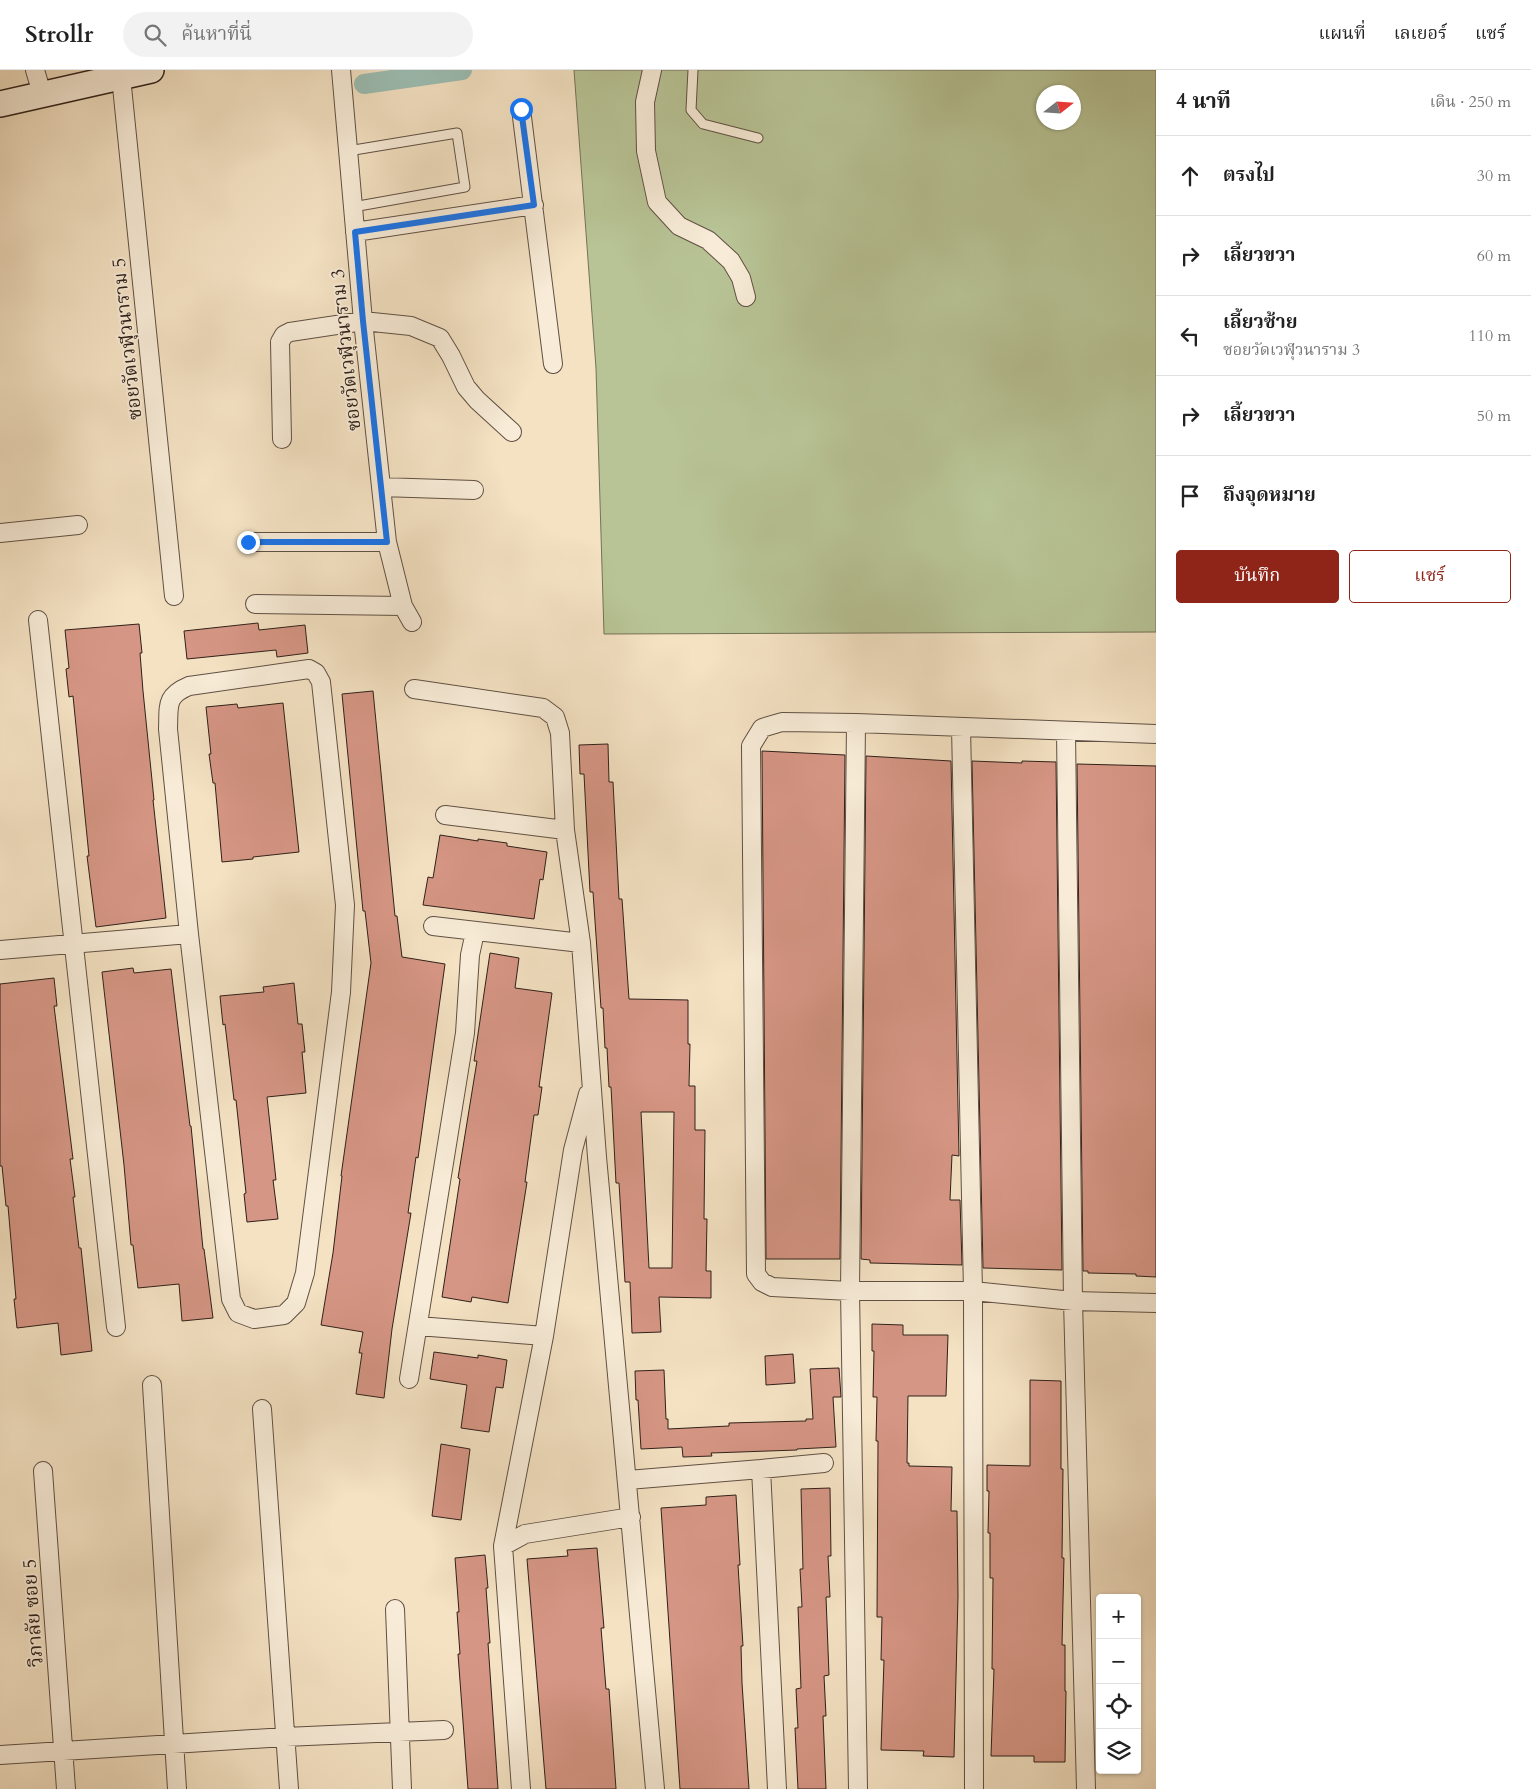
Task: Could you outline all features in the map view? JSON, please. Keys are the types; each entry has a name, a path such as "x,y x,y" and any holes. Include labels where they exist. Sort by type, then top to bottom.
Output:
{"street":[{"path":"35,70 42,94"},
{"path":"0,104 151,70"},
{"name":"ซอยวัดเวฬุวนาราม 3","path":"341,70 363,321 387,542 403,606 412,622"},
{"path":"652,70 645,102 646,151 657,202 679,226 708,240 731,261 741,278 746,297"},
{"name":"ซอยวัดเวฬุวนาราม 5","path":"121,77 174,596"},
{"path":"521,109 553,364"},
{"path":"355,232 534,205"},
{"path":"282,439 280,342 284,335 290,332 363,321 411,326 440,338 466,387 476,400 512,432"},
{"path":"381,487 474,490"},
{"path":"0,533 78,525"},
{"path":"248,542 387,542"},
{"path":"256,604 403,606"},
{"path":"38,620 72,944 116,1327"},
{"path":"309,669 316,673 321,682 345,905 344,942 342,992 305,1273 296,1303 284,1315 254,1318 238,1313 231,1299 189,934 168,730 169,702 176,691 189,686 309,669"},
{"path":"414,689 543,708 556,717 560,733 565,830 581,944 598,1167 655,1789"},
{"path":"1156,734 782,722 762,728 751,746 756,1274 762,1282 772,1287 850,1291 973,1291 1073,1301 1156,1303"},
{"path":"856,723 850,1291 858,1789"},
{"path":"961,727 973,1291 974,1789"},
{"path":"1066,731 1073,1301 1086,1789"},
{"path":"445,815 565,830"},
{"path":"433,926 581,944"},
{"path":"409,1379 465,1033 470,955 475,932"},
{"path":"0,950 189,934"},
{"path":"521,1789 503,1546 544,1336 572,1150 591,1081"},
{"path":"418,1326 544,1336"},
{"path":"152,1385 177,1789"},
{"path":"262,1409 289,1789"},
{"path":"628,1480 824,1462"},
{"path":"761,1469 777,1789"},
{"name":"วิภาลัย ซอย 5","path":"43,1471 66,1789"},
{"path":"503,1546 525,1534 631,1517"},
{"path":"395,1609 402,1789"},
{"path":"0,1755 285,1737 444,1730"}],"lane":[{"path":"693,70 691,110 704,124 758,138"},
{"path":"348,151 457,134 465,187 353,206"}],"green space":[{"path":"574,70 1156,70 1156,632 604,634 596,368"}],"building":[{"path":"258,623 259,630 305,625 308,653 277,657 276,650 187,659 184,631"},
{"path":"139,624 153,800 166,918 96,927 87,856 89,856 73,696 69,697 66,669 69,668 65,630"},
{"path":"373,691 395,916 397,916 402,957 445,964 418,1158 416,1157 408,1213 411,1213 392,1329 384,1398 356,1394 362,1353 359,1353 363,1332 321,1325 333,1253 341,1176 371,963 365,911 363,911 342,694"},
{"path":"283,703 299,852 222,862 215,783 213,783 209,754 211,754 206,707 237,704 238,708"},
{"path":"608,744 609,782 613,782 619,899 622,899 629,999 688,1000 689,1086 695,1086 695,1130 705,1130 704,1219 707,1219 706,1271 711,1271 711,1298 659,1297 661,1332 632,1333 630,1282 625,1282 619,1183 616,1183 611,1087 609,1087 607,1048 605,1048 603,1008 601,1008 593,892 590,892 584,774 580,774 579,745","holes":["641,1112 674,1112 672,1268 649,1268"]},
{"path":"762,751 845,755 840,1259 766,1259"},
{"path":"866,756 951,761 959,1156 952,1155 950,1200 960,1200 962,1265 870,1263 870,1260 861,1259"},
{"path":"972,761 1056,762 1062,1270 983,1268"},
{"path":"1077,764 1156,766 1156,1277 1136,1276 1136,1274 1088,1273 1088,1271 1083,1271"},
{"path":"440,835 507,843 507,846 547,852 543,880 540,879 534,919 423,905 428,877 433,878"},
{"path":"490,953 519,958 515,988 552,993 539,1087 542,1087 538,1115 534,1115 525,1182 527,1182 508,1303 472,1297 471,1302 442,1297 460,1179 458,1178 477,1061 474,1061"},
{"path":"133,968 134,973 171,969 191,1126 203,1249 213,1318 182,1321 179,1284 138,1288 133,1245 131,1245 102,972"},
{"path":"54,978 57,1006 54,1006 73,1159 70,1159 75,1197 73,1197 79,1248 81,1248 92,1351 61,1355 58,1323 17,1328 8,1206 6,1206 2,1166 0,1166 0,984"},
{"path":"294,983 298,1024 302,1024 305,1052 302,1052 306,1093 267,1097 276,1180 273,1180 278,1219 247,1222 244,1194 246,1193 236,1100 234,1100 220,996 264,992 263,987"},
{"path":"872,1324 903,1325 903,1335 948,1335 946,1396 908,1396 907,1463 909,1463 909,1466 952,1467 951,1511 957,1511 958,1596 954,1757 923,1756 924,1751 881,1750 884,1660 881,1660 882,1617 877,1617 878,1441 876,1441 877,1397 873,1397 874,1351 872,1351"},
{"path":"434,1352 478,1358 478,1355 507,1360 503,1388 496,1387 489,1432 461,1428 467,1385 430,1379"},
{"path":"793,1354 795,1383 766,1385 765,1356"},
{"path":"839,1368 841,1397 833,1397 836,1447 711,1453 712,1456 683,1457 682,1447 641,1449 635,1371 664,1370 668,1429 729,1426 729,1423 806,1421 806,1419 813,1419 810,1369"},
{"path":"1030,1380 1061,1381 1061,1469 1063,1469 1062,1558 1064,1558 1062,1645 1065,1645 1065,1762 1034,1762 1034,1756 991,1756 994,1669 992,1669 993,1578 990,1578 987,1465 1030,1466"},
{"path":"441,1444 470,1449 461,1520 432,1516"},
{"path":"830,1488 831,1556 828,1556 830,1597 826,1597 829,1675 824,1676 826,1716 823,1716 826,1789 798,1789 795,1728 798,1728 796,1689 801,1688 798,1607 802,1607 800,1569 803,1569 801,1489"},
{"path":"736,1495 743,1646 741,1646 742,1683 749,1789 680,1789 661,1508 706,1505 706,1497"},
{"path":"597,1548 604,1628 601,1628 606,1689 609,1689 616,1789 546,1789 527,1559 568,1556 567,1550"},
{"path":"485,1555 490,1643 488,1643 498,1789 468,1789 458,1654 460,1654 457,1612 459,1612 455,1558"}],"waterway":[{"path":"364,84 462,70"}],"route":[{"path":"248,542 387,542 355,232 534,205 521,109"}]}
